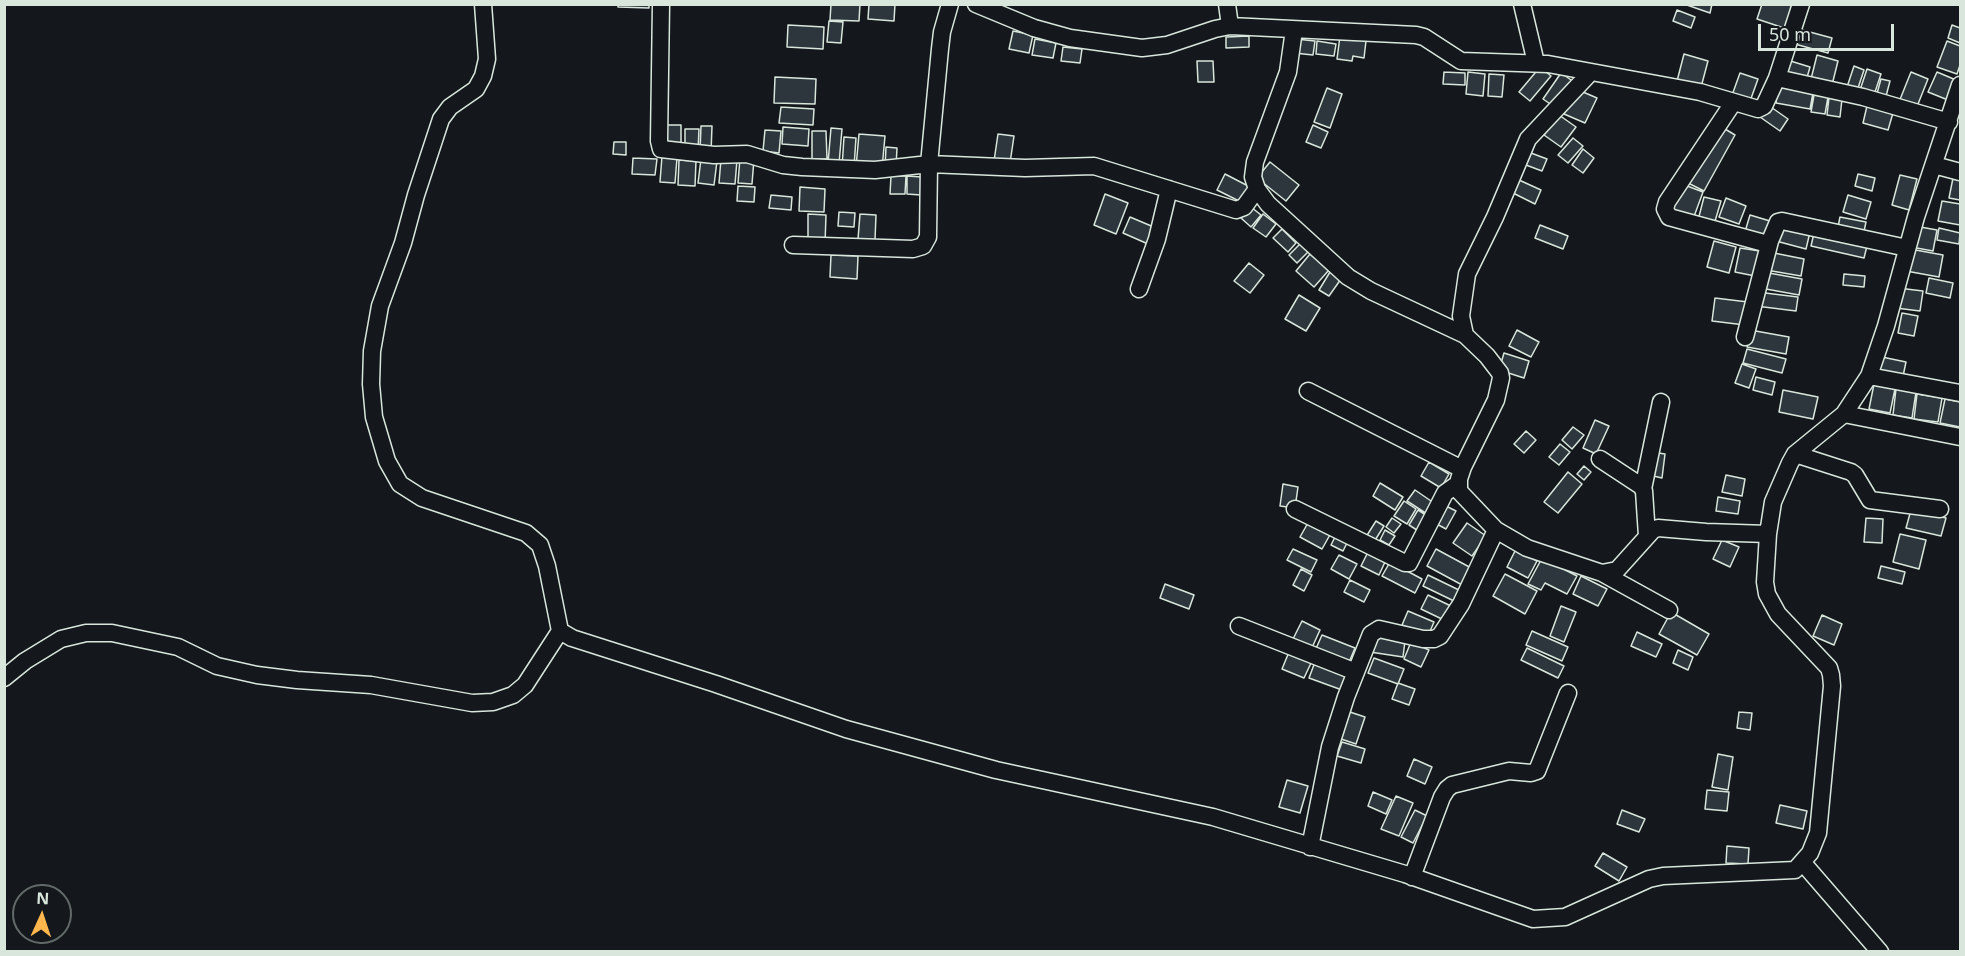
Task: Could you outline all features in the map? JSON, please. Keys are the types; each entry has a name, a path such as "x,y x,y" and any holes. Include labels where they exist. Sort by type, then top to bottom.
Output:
{"street":[{"path":"4,678 25,661 61,639 86,633 112,633 178,647 217,666 257,675 371,685 472,704 493,702 513,695 525,685 560,631 547,566 540,545 526,533 422,498 400,484 387,461 374,417 371,384 372,351 380,306 403,243 441,119 450,107 476,89 483,76 487,58 483,4"},
{"path":"661,4 659,141 661,149 714,155 747,154 783,165 802,167 875,170 929,164 1025,168 1094,166 1236,210 1244,207 1257,189"},
{"path":"793,245 913,249 923,246 927,237 929,164 940,49 950,4"},
{"path":"976,4 1035,28 1070,38 1142,48 1167,45 1215,28 1230,26 1416,35 1427,39 1458,60 1536,63 1700,92 1760,109 1764,106 1777,78 1801,4"},
{"path":"1227,4 1230,26"},
{"path":"1522,4 1536,63"},
{"path":"1294,30 1288,72 1255,162 1253,177 1257,189 1268,204 1348,277 1371,291 1465,335 1487,356 1500,373 1501,378 1496,400 1460,476 1445,493 1409,563 1295,509"},
{"path":"1465,335 1461,316 1467,274 1495,217 1524,148 1534,132 1590,72"},
{"path":"1777,78 1863,97 1948,122"},
{"path":"560,631 572,638 846,729 996,770 1213,817 1412,877 1533,919 1546,920 1565,917 1649,879 1663,876 1795,870 1810,853 1818,833 1832,686 1829,668 1778,614 1767,594 1765,582 1768,534 1773,502 1795,454 1844,414 1869,376 1886,326 1907,248 1960,85"},
{"path":"1733,103 1667,202 1665,213 1676,220 1764,243 1770,241"},
{"path":"1934,165 1960,172"},
{"path":"1139,289 1157,239 1169,189"},
{"path":"1745,337 1770,241 1778,222 1907,248"},
{"path":"1869,376 1960,393"},
{"path":"1308,391 1460,476"},
{"path":"1647,536 1643,489 1661,402"},
{"path":"1844,414 1960,437"},
{"path":"1795,454 1851,472 1870,500 1940,509"},
{"path":"1600,459 1639,484 1643,489"},
{"path":"1460,476 1461,494 1496,530 1527,548 1602,573 1669,610"},
{"path":"1602,573 1617,570 1647,536 1658,528 1768,534"},
{"path":"1311,847 1330,747 1371,634 1376,630 1423,639 1434,639 1440,636 1461,604 1496,530"},
{"path":"1239,626 1356,672"},
{"path":"1412,877 1447,789 1452,785 1509,771 1530,773 1537,771 1568,693"},
{"path":"1803,863 1880,951"}],"building":[{"path":"618,4 649,4 649,8 618,7"},
{"path":"831,4 860,4 859,21 830,20"},
{"path":"869,4 895,4 894,21 868,19"},
{"path":"1684,4 1712,4 1710,13"},
{"path":"1762,4 1786,4 1794,7 1787,29 1757,19"},
{"path":"1677,10 1695,17 1691,28 1673,21"},
{"path":"829,21 843,22 841,43 827,42"},
{"path":"788,25 824,27 823,49 787,47"},
{"path":"1952,25 1960,28 1960,43 1948,38"},
{"path":"1795,28 1832,38 1828,53 1791,43"},
{"path":"1013,31 1033,35 1029,53 1009,49"},
{"path":"1249,36 1249,47 1226,48 1226,37"},
{"path":"1340,36 1366,41 1364,58 1353,56 1352,61 1337,59"},
{"path":"1035,39 1056,43 1053,58 1032,55"},
{"path":"1296,39 1315,41 1313,55 1294,53"},
{"path":"1317,41 1336,44 1334,56 1316,54"},
{"path":"1947,41 1960,46 1960,65 1957,74 1937,67"},
{"path":"1063,47 1082,49 1080,63 1061,61"},
{"path":"1684,54 1708,61 1700,91 1676,85"},
{"path":"1817,55 1838,61 1831,89 1810,83"},
{"path":"1784,59 1810,67 1806,81 1779,73"},
{"path":"1197,61 1213,61 1214,82 1198,82"},
{"path":"1854,66 1864,70 1856,94 1846,90"},
{"path":"1540,67 1551,76 1530,101 1519,92"},
{"path":"1867,69 1881,74 1873,98 1859,93"},
{"path":"1444,72 1465,73 1465,85 1443,84"},
{"path":"1468,72 1485,74 1483,96 1466,94"},
{"path":"1911,72 1928,79 1916,109 1899,102"},
{"path":"1937,72 1956,80 1948,100 1928,92"},
{"path":"1561,73 1574,82 1556,108 1543,99"},
{"path":"1740,73 1758,79 1749,104 1731,98"},
{"path":"1489,74 1504,75 1502,97 1488,96"},
{"path":"775,77 816,79 815,104 774,103"},
{"path":"1881,79 1890,81 1885,100 1876,97"},
{"path":"1778,87 1813,93 1810,109 1776,103"},
{"path":"1327,88 1342,94 1330,128 1314,122"},
{"path":"1576,89 1597,98 1585,123 1564,114"},
{"path":"1814,95 1828,97 1825,114 1811,112"},
{"path":"1829,98 1842,99 1840,117 1827,115"},
{"path":"1768,105 1788,119 1780,131 1760,117"},
{"path":"1867,106 1893,113 1888,130 1863,123"},
{"path":"781,107 814,109 813,125 779,123"},
{"path":"1559,115 1576,127 1561,147 1544,135"},
{"path":"663,125 681,125 681,145 662,144"},
{"path":"1313,125 1328,132 1321,148 1306,142"},
{"path":"701,126 712,126 711,153 700,152"},
{"path":"1720,126 1735,135 1704,191 1688,183"},
{"path":"783,127 809,129 808,146 782,144"},
{"path":"831,128 842,129 839,164 828,163"},
{"path":"685,129 699,129 698,151 685,151"},
{"path":"765,130 781,131 779,153 763,151"},
{"path":"812,131 826,131 827,159 812,159"},
{"path":"859,134 885,136 882,169 856,167"},
{"path":"998,134 1014,136 1010,163 994,161"},
{"path":"844,137 856,138 854,167 842,167"},
{"path":"1573,138 1583,146 1568,163 1558,155"},
{"path":"614,142 626,142 626,155 613,154"},
{"path":"886,147 897,148 896,167 885,167"},
{"path":"1583,149 1594,158 1583,173 1572,165"},
{"path":"1531,153 1547,159 1542,171 1526,165"},
{"path":"662,156 677,158 675,183 660,182"},
{"path":"633,158 657,159 655,175 632,174"},
{"path":"740,158 754,159 752,184 738,183"},
{"path":"701,159 717,161 714,185 698,183"},
{"path":"721,159 737,160 735,184 719,183"},
{"path":"679,160 696,161 695,186 678,185"},
{"path":"1270,162 1299,185 1286,201 1257,178"},
{"path":"1225,174 1252,188 1245,204 1217,190"},
{"path":"1858,174 1875,178 1872,191 1855,186"},
{"path":"1900,175 1917,179 1909,210 1892,205"},
{"path":"891,176 906,176 905,194 890,194"},
{"path":"907,176 922,177 921,195 907,194"},
{"path":"1953,178 1960,180 1960,200 1949,198"},
{"path":"1519,180 1541,190 1535,204 1513,193"},
{"path":"1682,184 1703,192 1692,222 1671,214"},
{"path":"738,186 755,187 754,202 737,201"},
{"path":"800,187 825,189 824,212 799,211"},
{"path":"1105,194 1128,203 1116,234 1094,225"},
{"path":"771,195 792,197 791,210 769,208"},
{"path":"1848,195 1871,202 1866,219 1843,212"},
{"path":"1704,197 1721,201 1713,228 1697,224"},
{"path":"1726,198 1746,206 1739,224 1719,217"},
{"path":"1942,201 1960,204 1960,225 1938,221"},
{"path":"1251,207 1261,215 1251,227 1241,218"},
{"path":"839,212 855,213 854,227 838,226"},
{"path":"808,214 826,215 825,244 808,244"},
{"path":"860,214 876,215 875,240 858,239"},
{"path":"1263,214 1276,224 1266,237 1253,228"},
{"path":"1750,215 1770,221 1765,240 1744,235"},
{"path":"1130,217 1156,228 1148,244 1123,233"},
{"path":"1840,217 1866,222 1863,236 1837,232"},
{"path":"1540,225 1568,236 1563,249 1535,238"},
{"path":"1781,225 1810,232 1806,249 1776,241"},
{"path":"1915,226 1937,230 1933,251 1911,247"},
{"path":"1939,228 1960,233 1959,244 1937,240"},
{"path":"1282,229 1296,243 1288,252 1273,238"},
{"path":"1814,233 1867,246 1864,258 1811,246"},
{"path":"1714,241 1736,247 1729,273 1707,267"},
{"path":"1302,242 1310,250 1297,263 1289,255"},
{"path":"1740,248 1760,251 1755,276 1735,272"},
{"path":"1910,249 1943,255 1939,277 1906,271"},
{"path":"1769,252 1804,259 1801,276 1766,270"},
{"path":"1310,254 1329,270 1314,287 1296,271"},
{"path":"831,255 858,256 857,279 830,277"},
{"path":"1249,263 1264,275 1250,293 1234,281"},
{"path":"1330,272 1341,279 1329,296 1319,290"},
{"path":"1769,273 1802,279 1799,295 1766,289"},
{"path":"1844,274 1865,276 1864,287 1843,285"},
{"path":"1929,278 1953,283 1950,298 1926,293"},
{"path":"1898,288 1923,291 1920,311 1896,308"},
{"path":"1757,292 1798,297 1796,311 1756,306"},
{"path":"1299,295 1320,308 1306,331 1285,319"},
{"path":"1715,298 1748,302 1745,325 1712,321"},
{"path":"1902,313 1918,316 1914,336 1898,333"},
{"path":"1517,330 1539,342 1531,357 1509,346"},
{"path":"1750,330 1789,337 1786,354 1747,347"},
{"path":"1747,349 1786,359 1782,373 1743,363"},
{"path":"1504,353 1529,361 1524,378 1499,370"},
{"path":"1882,357 1906,362 1902,381 1879,377"},
{"path":"1742,364 1756,369 1749,388 1735,383"},
{"path":"1756,377 1775,382 1772,395 1753,390"},
{"path":"1874,384 1895,389 1890,413 1869,409"},
{"path":"1896,389 1916,392 1912,418 1893,415"},
{"path":"1783,390 1818,397 1813,419 1779,412"},
{"path":"1917,394 1942,398 1938,422 1914,419"},
{"path":"1945,399 1960,402 1960,427 1940,423"},
{"path":"1595,420 1609,426 1596,454 1583,448"},
{"path":"1573,427 1584,435 1572,449 1562,440"},
{"path":"1526,431 1536,440 1524,453 1514,444"},
{"path":"1560,444 1570,452 1559,465 1549,457"},
{"path":"1652,452 1665,454 1662,478 1649,475"},
{"path":"1429,462 1449,474 1441,488 1421,476"},
{"path":"1584,466 1591,472 1584,480 1577,474"},
{"path":"1568,472 1582,484 1558,513 1544,502"},
{"path":"1726,475 1745,479 1742,496 1722,492"},
{"path":"1380,483 1403,497 1395,510 1373,496"},
{"path":"1283,484 1298,487 1295,508 1280,506"},
{"path":"1415,490 1434,503 1427,514 1407,501"},
{"path":"1718,497 1740,501 1738,514 1716,511"},
{"path":"1404,501 1416,509 1407,524 1394,516"},
{"path":"1442,504 1456,511 1446,529 1433,522"},
{"path":"1418,510 1429,517 1420,532 1409,525"},
{"path":"1911,510 1946,518 1941,536 1906,528"},
{"path":"1392,518 1401,524 1394,533 1386,527"},
{"path":"1866,518 1883,519 1882,543 1864,542"},
{"path":"1309,521 1331,533 1322,549 1300,537"},
{"path":"1376,521 1384,526 1372,545 1364,540"},
{"path":"1467,523 1486,536 1472,556 1453,543"},
{"path":"1385,530 1395,536 1389,545 1380,540"},
{"path":"1900,534 1926,540 1919,569 1893,562"},
{"path":"1336,535 1348,541 1343,551 1331,545"},
{"path":"1722,540 1739,547 1730,567 1713,559"},
{"path":"1293,549 1317,560 1311,572 1287,560"},
{"path":"1436,549 1473,569 1464,586 1427,566"},
{"path":"1516,549 1537,561 1528,578 1507,567"},
{"path":"1368,552 1385,562 1379,575 1361,566"},
{"path":"1339,555 1357,564 1349,579 1331,569"},
{"path":"1542,558 1577,576 1567,594 1545,583 1541,590 1528,584"},
{"path":"1390,562 1422,579 1415,593 1382,576"},
{"path":"1881,566 1905,572 1902,584 1878,578"},
{"path":"1301,569 1312,575 1304,591 1293,585"},
{"path":"1505,574 1537,591 1525,614 1493,596"},
{"path":"1428,575 1461,591 1456,602 1423,586"},
{"path":"1581,576 1607,589 1598,606 1573,594"},
{"path":"1350,580 1370,590 1364,602 1344,592"},
{"path":"1165,584 1194,595 1189,609 1160,598"},
{"path":"1428,595 1453,607 1446,621 1421,609"},
{"path":"1561,606 1576,612 1564,642 1550,636"},
{"path":"1408,611 1434,622 1428,636 1402,625"},
{"path":"1671,612 1709,634 1697,655 1659,634"},
{"path":"1822,615 1842,624 1834,645 1813,636"},
{"path":"1302,621 1320,630 1310,652 1291,643"},
{"path":"1532,631 1568,647 1562,661 1526,645"},
{"path":"1637,632 1662,644 1656,657 1631,646"},
{"path":"1322,635 1355,648 1347,667 1314,653"},
{"path":"1373,636 1405,641 1403,657 1370,652"},
{"path":"1411,642 1429,650 1421,667 1404,659"},
{"path":"1527,648 1564,666 1558,678 1521,660"},
{"path":"1678,650 1693,657 1688,670 1673,663"},
{"path":"1289,652 1312,661 1304,678 1282,669"},
{"path":"1374,658 1404,669 1398,684 1368,673"},
{"path":"1315,662 1348,675 1342,690 1309,678"},
{"path":"1398,683 1415,689 1409,705 1392,699"},
{"path":"1350,712 1365,717 1356,744 1341,739"},
{"path":"1739,712 1752,713 1750,730 1737,728"},
{"path":"1342,742 1365,749 1361,763 1337,756"},
{"path":"1718,754 1733,757 1728,790 1712,787"},
{"path":"1414,759 1432,767 1425,784 1407,776"},
{"path":"1287,780 1308,786 1300,813 1279,807"},
{"path":"1707,790 1729,792 1727,811 1705,809"},
{"path":"1373,792 1392,800 1386,814 1368,806"},
{"path":"1396,796 1413,803 1399,836 1381,829"},
{"path":"1780,805 1807,811 1803,829 1776,823"},
{"path":"1415,810 1427,816 1413,843 1401,837"},
{"path":"1622,810 1645,819 1639,832 1617,824"},
{"path":"1727,846 1749,848 1748,864 1726,863"},
{"path":"1603,853 1627,867 1619,881 1595,866"}]}
